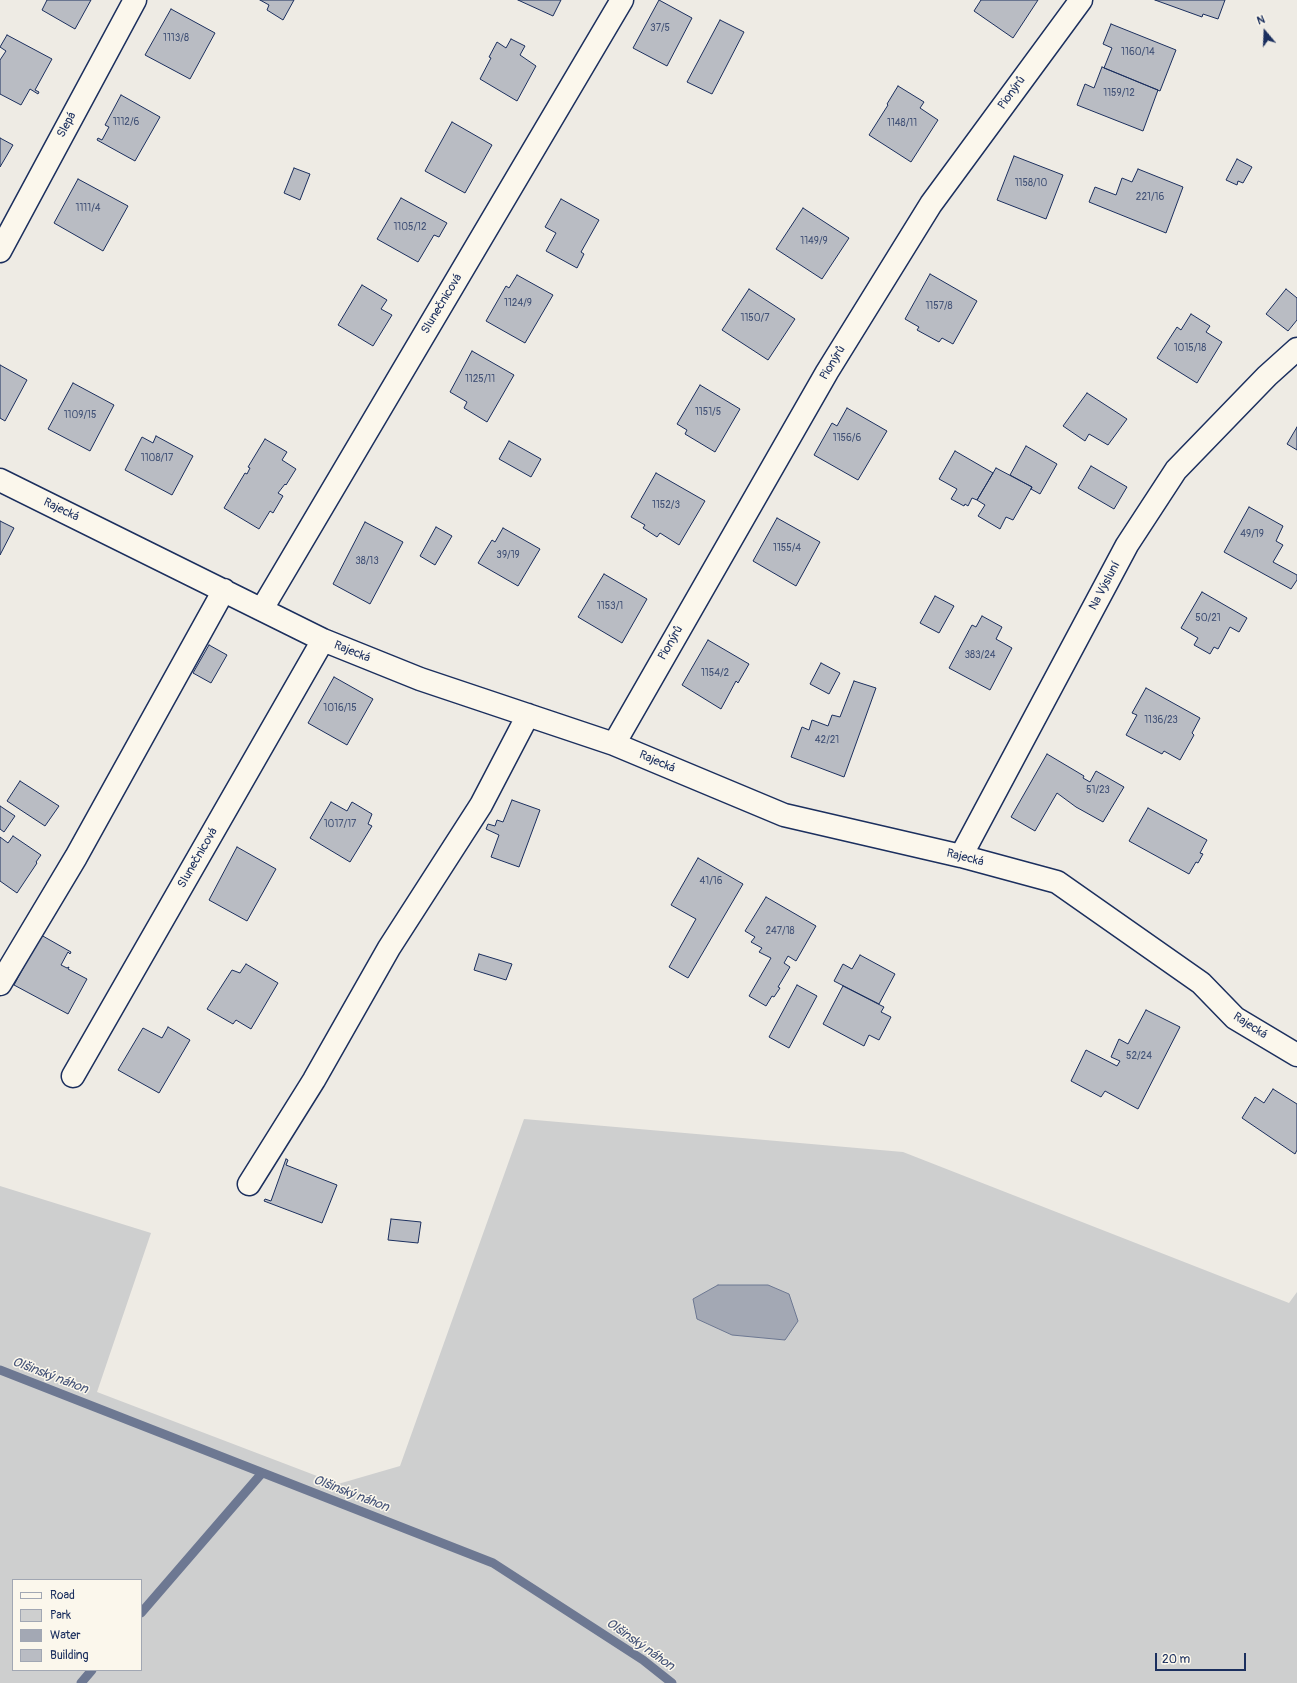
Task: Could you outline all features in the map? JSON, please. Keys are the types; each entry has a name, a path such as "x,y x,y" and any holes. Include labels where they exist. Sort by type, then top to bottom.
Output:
{"street":[{"name":"Slepá","path":"0,250 135,0"},
{"name":"Slunečnicová","path":"262,609 622,0"},
{"name":"Pionýrů","path":"614,744 826,372 931,204 1081,0"},
{"name":"Na Výsluní","path":"960,856 1127,545 1176,470 1267,376 1297,349"},
{"name":"Rajecká","path":"0,480 323,640 420,680 614,744 784,815 960,856 1057,882 1201,983 1235,1018 1297,1055"},
{"path":"0,984 76,857 224,590"},
{"name":"Slunečnicová","path":"73,1076 323,640"},
{"path":"249,1184 314,1080 389,948 481,805 528,715"}],"green space":[{"path":"524,1119 903,1152 1289,1303 1297,1292 1297,1683 0,1683 0,1186 151,1233 97,1392 338,1484 400,1466"}],"water":[{"path":"718,1285 768,1285 789,1294 798,1321 785,1340 732,1335 697,1319 693,1299"}],"building":[{"path":"47,0 91,0 75,29 42,10"},
{"path":"260,0 294,0 283,20 267,10 269,5"},
{"path":"518,0 561,0 553,16"},
{"path":"659,0 692,18 667,66 633,48"},
{"path":"981,0 1038,0 1013,38 974,11"},
{"path":"1155,0 1225,0 1218,19 1203,14 1202,17"},
{"path":"171,9 215,33 190,79 145,55"},
{"path":"720,20 744,32 712,94 687,82"},
{"path":"1111,24 1176,50 1160,91 1104,68 1112,48 1103,44"},
{"path":"7,35 52,59 35,90 39,92 38,94 30,89 21,105 0,94 0,60 6,51 0,47"},
{"path":"511,39 525,46 520,55 536,66 517,101 480,79 491,58 489,57 497,42 506,48"},
{"path":"1102,67 1158,90 1143,131 1077,105 1085,84 1094,88"},
{"path":"898,86 924,102 920,108 938,120 911,162 869,135"},
{"path":"121,95 160,117 135,161 97,140 98,138 102,140 109,127 105,125"},
{"path":"452,122 492,145 465,193 425,171"},
{"path":"0,138 13,145 0,167"},
{"path":"1014,156 1063,175 1046,219 997,200"},
{"path":"1237,159 1252,167 1243,183 1238,181 1237,185 1226,180"},
{"path":"294,168 310,174 300,200 284,193"},
{"path":"1138,169 1183,187 1166,233 1089,202 1095,187 1116,195 1122,178 1132,182"},
{"path":"78,179 128,206 103,251 54,223"},
{"path":"401,198 447,223 439,237 434,235 418,262 377,239"},
{"path":"561,199 599,220 581,252 584,254 577,268 546,251 556,233 545,227"},
{"path":"803,208 849,238 822,279 776,249"},
{"path":"930,274 977,301 953,344 942,338 939,342 917,330 919,327 905,319"},
{"path":"517,275 553,295 525,343 486,321 506,286 509,288"},
{"path":"362,285 387,300 381,309 392,315 373,346 338,325"},
{"path":"749,289 795,319 768,360 722,330"},
{"path":"1286,289 1297,298 1297,320 1288,331 1266,314"},
{"path":"1191,314 1210,326 1206,332 1222,342 1197,383 1157,358 1177,327 1181,330"},
{"path":"472,351 514,375 487,422 464,408 467,402 450,392"},
{"path":"0,365 27,380 5,421 0,418"},
{"path":"73,383 114,405 90,451 48,429"},
{"path":"700,385 740,409 715,452 685,434 687,430 677,424"},
{"path":"1087,393 1127,419 1108,445 1089,434 1085,441 1063,426"},
{"path":"847,408 887,431 858,480 814,455 832,423 837,426"},
{"path":"1297,427 1297,450 1287,444"},
{"path":"156,436 193,456 172,495 125,470 142,437 153,443"},
{"path":"265,439 287,452 282,460 296,469 286,485 285,484 278,493 283,496 273,513 270,511 259,529 224,508 245,473 247,474 250,468 248,467"},
{"path":"509,441 541,459 531,477 499,459"},
{"path":"1026,446 1057,464 1040,494 1031,489 1032,487 1010,475"},
{"path":"955,451 993,473 977,500 972,498 968,506 965,504 964,506 951,499 957,489 939,479"},
{"path":"1091,466 1127,487 1114,509 1078,488"},
{"path":"996,468 1032,487 1013,520 1006,517 1000,529 978,516 985,505 977,500"},
{"path":"656,473 705,501 679,545 660,533 657,537 643,528 645,525 631,517"},
{"path":"1249,507 1283,526 1276,541 1283,545 1273,562 1297,575 1297,580 1291,589 1224,552"},
{"path":"777,518 820,542 796,586 753,561"},
{"path":"0,521 14,528 0,555"},
{"path":"365,522 403,542 370,604 333,584"},
{"path":"436,527 452,536 435,565 420,556"},
{"path":"503,528 540,549 518,586 478,563 492,540 495,542"},
{"path":"604,574 647,599 622,643 578,617"},
{"path":"1202,592 1247,618 1239,632 1230,627 1218,649 1214,647 1210,654 1194,645 1198,638 1181,628"},
{"path":"935,596 954,606 939,633 920,623"},
{"path":"982,616 1002,627 996,639 1012,648 990,690 949,668 972,625 976,627"},
{"path":"708,640 749,664 738,683 736,681 721,709 682,685"},
{"path":"209,645 227,655 211,683 193,673"},
{"path":"821,663 840,673 829,694 810,684"},
{"path":"334,677 373,699 347,745 308,723"},
{"path":"854,681 876,688 844,777 791,757 802,727 809,730 812,720 828,726 832,715 840,717"},
{"path":"1146,688 1200,718 1192,733 1194,735 1180,760 1164,751 1162,754 1126,735 1137,715 1132,713"},
{"path":"1047,754 1084,776 1083,778 1090,782 1096,771 1124,787 1103,822 1076,807 1057,793 1035,831 1011,817"},
{"path":"20,781 59,806 45,826 7,801"},
{"path":"512,800 540,810 519,867 491,857 499,835 486,829 488,824 495,826 497,820 503,822"},
{"path":"331,802 347,811 352,802 372,814 368,824 372,826 350,862 310,838"},
{"path":"0,806 15,816 4,832 0,829"},
{"path":"1148,808 1207,840 1200,853 1203,854 1189,874 1129,841"},
{"path":"13,836 41,855 17,893 0,881 0,837 8,843"},
{"path":"237,847 276,869 247,921 209,900"},
{"path":"698,858 743,884 688,978 669,967 696,919 671,905"},
{"path":"766,897 816,926 796,961 788,956 784,963 790,967 778,987 780,988 774,997 772,996 766,1006 749,996 771,958 759,952 762,948 751,942 755,937 745,931"},
{"path":"41,935 71,952 70,954 68,952 61,965 67,968 69,967 68,969 87,979 68,1014 14,985"},
{"path":"479,954 512,964 506,980 474,970"},
{"path":"860,955 895,974 879,1004 834,981 843,964 852,969"},
{"path":"246,964 278,983 251,1029 236,1020 233,1024 207,1009 232,970 240,973"},
{"path":"797,985 817,996 789,1048 769,1037"},
{"path":"843,986 884,1007 881,1012 891,1017 879,1040 869,1035 864,1046 823,1024"},
{"path":"1146,1010 1180,1027 1138,1109 1105,1091 1101,1097 1071,1081 1086,1050 1117,1066 1120,1061 1111,1057 1119,1039 1128,1044"},
{"path":"168,1027 190,1040 159,1093 118,1070 143,1028 162,1038"},
{"path":"1273,1089 1297,1104 1297,1150 1295,1154 1242,1118 1255,1097 1264,1103"},
{"path":"286,1159 288,1160 286,1165 337,1185 322,1223 264,1201 265,1199 271,1201"},
{"path":"391,1219 421,1222 418,1243 388,1240"}],"waterway":[{"name":"Olšinský náhon","path":"0,1370 493,1563 643,1660 672,1683"},
{"path":"142,1612 262,1473"},
{"path":"81,1683 91,1671"}]}
